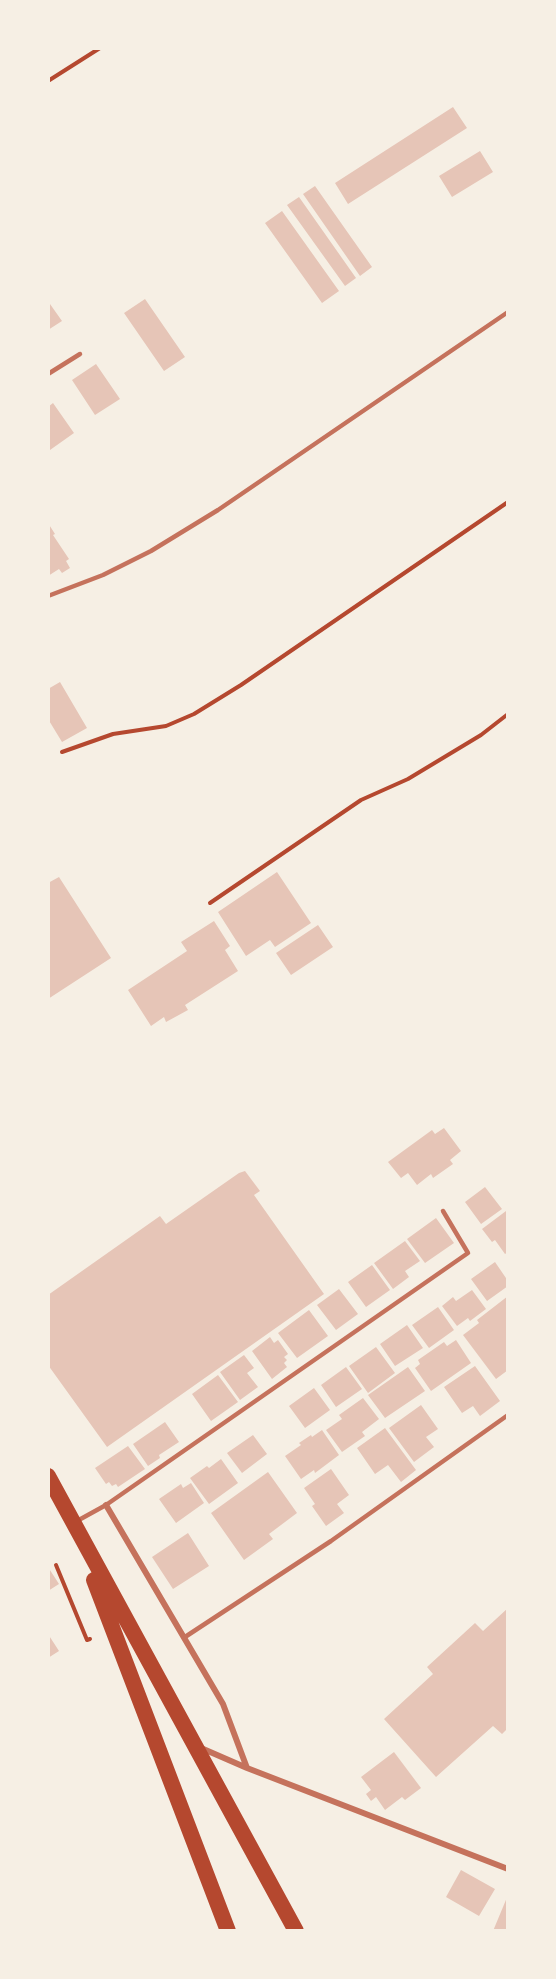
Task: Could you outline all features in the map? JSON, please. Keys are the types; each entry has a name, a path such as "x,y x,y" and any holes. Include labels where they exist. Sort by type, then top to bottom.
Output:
{"highway":[{"path":"48,1476 72,1524 296,1931"},
{"path":"72,1524 228,1931"}],"street":[{"path":"106,1505 223,1704 247,1768"},
{"path":"196,1746 508,1869"}],"lane":[{"path":"48,596 103,575 151,552 218,510 508,312"},
{"path":"48,374 80,354"},
{"path":"72,1524 106,1505 468,1253 443,1211"},
{"path":"185,1637 331,1541 508,1415"}],"path":[{"path":"48,81 100,48"},
{"path":"62,752 113,734 166,726 194,714 241,685 508,502"},
{"path":"210,903 361,800 408,780 481,735 508,714"},
{"path":"56,1565 87,1640"}],"building":[{"path":"453,107 467,128 348,204 335,183"},
{"path":"480,151 493,172 452,197 439,176"},
{"path":"315,186 372,267 360,276 303,194"},
{"path":"299,197 356,278 345,286 287,205"},
{"path":"282,211 339,291 322,303 265,223"},
{"path":"145,299 185,357 164,371 124,313"},
{"path":"50,304 62,321 48,330 48,305"},
{"path":"96,364 120,399 95,415 72,380"},
{"path":"53,403 74,433 50,450 48,446 48,407"},
{"path":"48,523 69,559 66,561 70,568 62,573 59,569 48,576"},
{"path":"60,682 87,728 62,742 48,719 48,689"},
{"path":"277,872 311,923 275,947 270,940 246,956 218,912"},
{"path":"59,877 111,958 48,999 48,883"},
{"path":"214,921 230,946 225,950 238,971 185,1005 188,1010 166,1022 164,1017 151,1026 128,990 187,951 181,942"},
{"path":"318,925 333,947 291,975 276,953"},
{"path":"444,1128 461,1151 450,1160 453,1164 433,1178 431,1174 417,1185 408,1173 401,1178 388,1162 432,1130 435,1134"},
{"path":"245,1171 260,1191 254,1195 324,1294 107,1447 48,1365 48,1295 160,1216 166,1224"},
{"path":"485,1187 502,1209 481,1224 465,1202"},
{"path":"506,1211 508,1214 508,1252 505,1254 495,1240 492,1242 482,1229"},
{"path":"436,1218 454,1243 425,1263 407,1239"},
{"path":"405,1241 420,1261 405,1271 409,1277 393,1289 374,1263"},
{"path":"495,1262 508,1281 508,1286 487,1301 471,1279"},
{"path":"372,1265 390,1290 366,1307 348,1282"},
{"path":"339,1289 358,1314 336,1330 317,1305"},
{"path":"472,1290 486,1309 470,1321 468,1318 457,1326 442,1306 453,1297 456,1301"},
{"path":"508,1296 508,1370 496,1379 463,1335 479,1323 477,1320"},
{"path":"438,1307 454,1330 429,1348 412,1325"},
{"path":"309,1310 328,1336 297,1358 278,1333"},
{"path":"407,1325 423,1348 395,1366 380,1344"},
{"path":"270,1337 274,1343 278,1340 288,1354 284,1357 287,1360 284,1363 287,1367 272,1379 252,1351"},
{"path":"456,1340 471,1363 431,1391 415,1368 420,1364 418,1360 444,1342 447,1346"},
{"path":"376,1347 395,1373 368,1393 349,1366"},
{"path":"244,1355 254,1368 247,1373 258,1387 240,1400 220,1372"},
{"path":"475,1366 500,1401 480,1416 473,1406 462,1413 444,1387"},
{"path":"346,1367 362,1389 336,1407 321,1385"},
{"path":"408,1367 425,1391 385,1418 368,1395"},
{"path":"218,1375 238,1402 211,1421 192,1394"},
{"path":"314,1388 330,1410 305,1428 289,1406"},
{"path":"363,1398 379,1419 362,1432 365,1436 342,1452 326,1430 342,1419 339,1415"},
{"path":"421,1405 438,1429 426,1437 434,1447 414,1462 389,1428"},
{"path":"165,1422 179,1442 159,1455 160,1458 148,1466 133,1444"},
{"path":"385,1428 416,1470 401,1482 388,1465 375,1474 357,1448"},
{"path":"322,1430 339,1455 315,1473 314,1470 301,1479 285,1456 301,1445 299,1443"},
{"path":"253,1435 267,1454 242,1473 227,1453"},
{"path":"128,1446 145,1469 118,1487 116,1484 112,1486 109,1482 106,1484 95,1468"},
{"path":"221,1459 238,1483 209,1504 190,1478"},
{"path":"331,1469 349,1495 337,1504 344,1513 326,1526 312,1506 315,1504 304,1488"},
{"path":"268,1472 297,1513 269,1534 273,1539 244,1560 211,1513"},
{"path":"191,1483 204,1503 176,1523 159,1499 181,1484 183,1488"},
{"path":"188,1533 209,1566 173,1589 152,1557"},
{"path":"48,1567 59,1584 48,1591"},
{"path":"508,1608 508,1728 502,1734 493,1726 436,1777 384,1719 433,1674 427,1667 475,1623 483,1631"},
{"path":"48,1634 59,1651 48,1658"},
{"path":"394,1752 421,1788 405,1800 402,1797 385,1810 376,1797 371,1801 366,1794 371,1790 361,1777"},
{"path":"461,1870 495,1889 479,1916 446,1897"},
{"path":"508,1895 508,1931 493,1931"}]}
